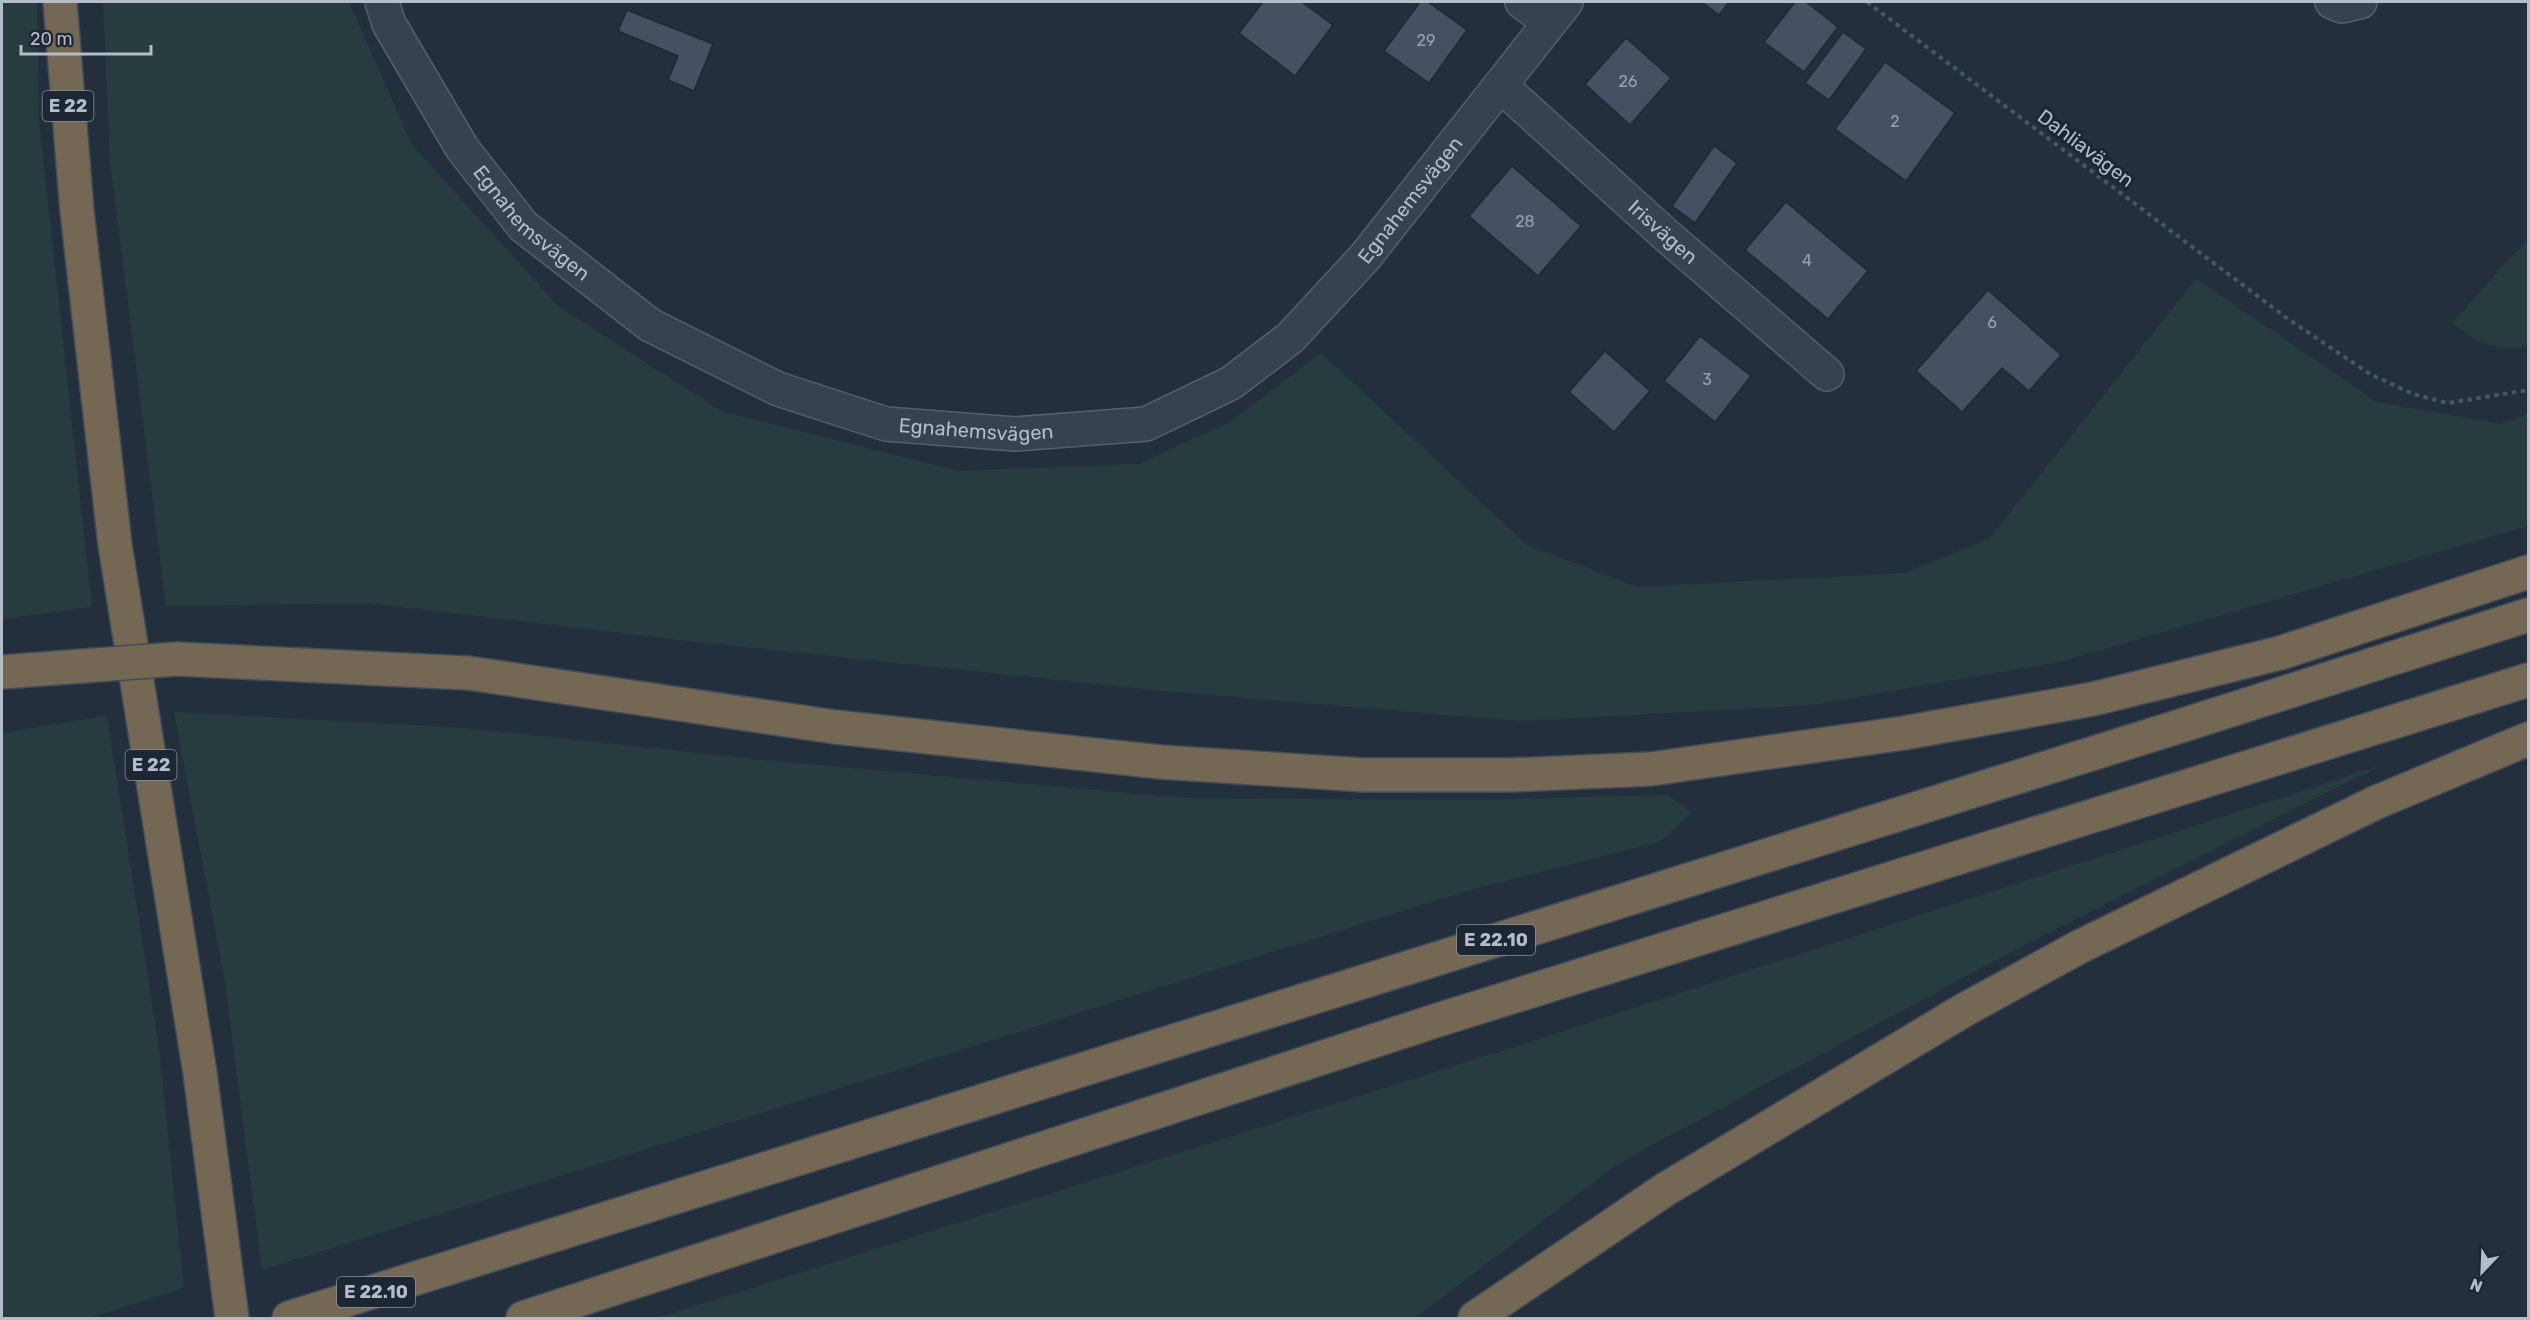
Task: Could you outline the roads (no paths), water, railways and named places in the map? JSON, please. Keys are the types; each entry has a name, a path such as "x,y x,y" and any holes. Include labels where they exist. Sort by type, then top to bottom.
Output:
{"highway":[{"name":"E 22","path":"60,2 76,211 115,545 200,1073 232,1318"},
{"path":"2,672 177,659 468,673 835,727 1160,762 1364,775 1510,775 1651,769 1904,733 2093,699 2280,653 2529,572"},
{"name":"E 22.10","path":"289,1318 464,1266 2529,615"},
{"path":"523,1318 1441,1019 2529,680"},
{"path":"1475,1318 1666,1190 1964,1010 2081,946 2377,802 2529,739"}],"street":[{"name":"Egnahemsvägen","path":"382,2 389,24 462,148 523,226 650,325 777,389 886,424 1015,434 1146,424 1232,383 1290,338 1365,257 1557,12"},
{"path":"1522,2 1557,12"},
{"path":"2332,2 2342,6 2360,2"},
{"name":"Irisvägen","path":"1501,86 1666,235 1827,374"}]}
